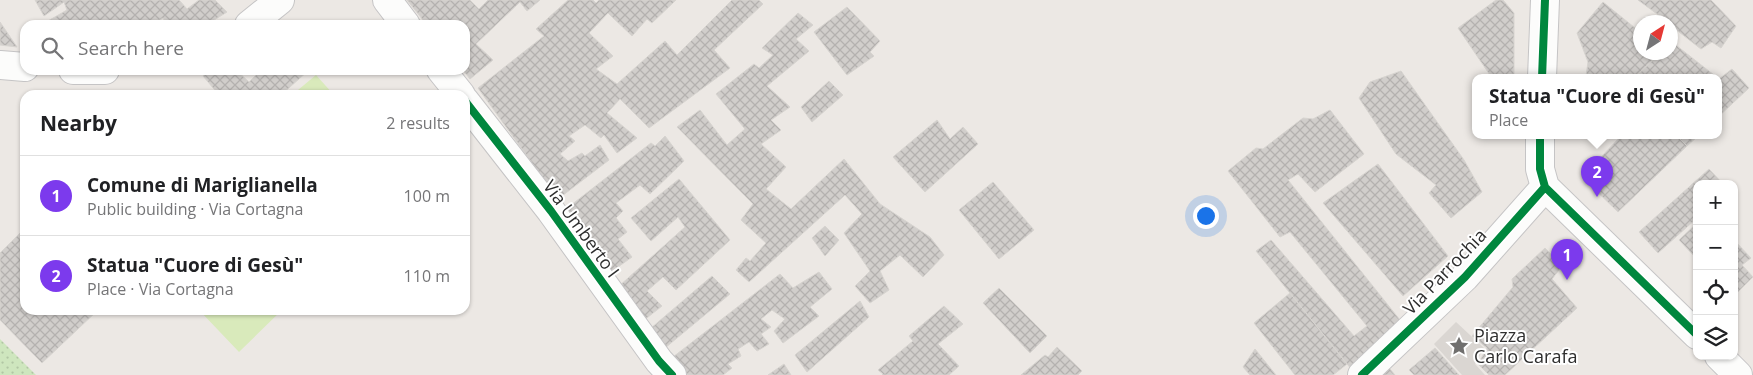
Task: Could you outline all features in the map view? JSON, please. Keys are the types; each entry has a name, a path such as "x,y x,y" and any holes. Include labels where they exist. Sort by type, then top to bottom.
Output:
{"street":[{"path":"256,20 280,0"},
{"path":"387,0 402,20"},
{"path":"1542,74 1545,0"},
{"path":"0,65 20,67"},
{"path":"445,75 457,90"},
{"name":"Via Umberto I","path":"470,107 672,375"},
{"path":"1540,139 1540,169 1545,187 1693,331"},
{"name":"Via Parrochia","path":"1362,375 1465,277 1545,187"},
{"path":"1723,360 1738,375"}],"green space":[{"path":"316,75 330,90 298,90"},
{"path":"204,315 277,315 239,352"},
{"path":"0,339 36,375 0,375"}],"shaded area":[{"name":"Piazza Carlo Carafa","path":"1456,322 1484,348 1475,364 1485,375 1462,375 1434,344"}],"building":[{"path":"35,0 179,0 187,9 199,0 215,0 227,12 214,20 164,20 163,18 160,20 50,20 67,10 64,2 44,16"},
{"path":"407,0 470,0 479,9 488,0 540,0 527,11 520,2 476,44 493,60 470,79 467,75 470,75 470,20 423,20"},
{"path":"568,0 593,0 596,3 599,0 676,0 652,23 647,19 632,36 608,13 589,33 613,56 596,69 617,84 665,41 677,55 732,0 759,0 763,4 714,50 730,68 649,128 620,99 607,113 637,138 617,153 604,135 601,138 585,125 569,136 575,141 560,154 568,161 582,153 585,156 600,145 609,160 558,199 478,88 544,36 536,29"},
{"path":"1496,0 1503,0 1514,13 1514,74 1489,74 1458,28"},
{"path":"1638,0 1711,0 1736,26 1721,48 1712,42 1701,49 1678,31 1678,15 1658,15"},
{"path":"1603,2 1633,26 1633,60 1653,60 1638,74 1586,74 1588,62 1577,33"},
{"path":"847,7 880,41 870,52 874,56 847,75 814,32"},
{"path":"798,13 813,25 796,39 809,51 767,86 790,107 771,120 781,130 761,144 786,167 766,189 791,209 844,159 880,204 930,237 944,255 923,277 900,255 880,271 889,290 870,303 855,286 870,271 844,233 862,214 845,195 749,282 736,270 746,258 750,261 766,243 741,220 753,204 677,127 700,110 727,145 745,129 716,94 754,64 759,68 773,55 762,48"},
{"path":"0,22 17,47 0,45"},
{"path":"1678,47 1713,74 1638,74 1653,60 1678,60"},
{"path":"1732,69 1749,88 1722,113 1722,77"},
{"path":"1401,71 1464,160 1482,192 1451,218 1429,193 1436,185 1396,154 1359,98 1370,82"},
{"path":"241,75 249,82 256,75 303,75 287,90 215,90 203,76"},
{"path":"829,81 843,95 812,122 801,107"},
{"path":"1330,110 1364,154 1315,192 1298,174 1288,180 1404,325 1352,370 1256,251 1271,240 1354,336 1367,326 1290,232 1280,237 1228,171 1256,148 1263,149 1303,118 1313,119"},
{"path":"937,120 950,139 963,127 978,144 925,192 893,157"},
{"path":"665,136 684,161 650,194 640,185 616,203 623,211 616,218 627,232 618,239 632,257 611,272 566,209 651,143 655,146"},
{"path":"1618,139 1680,139 1687,146 1618,212 1582,177"},
{"path":"1680,139 1695,139 1687,146"},
{"path":"1378,164 1448,256 1403,296 1323,203"},
{"path":"1709,169 1719,180 1697,180"},
{"path":"679,179 730,240 676,290 663,277 647,291 662,306 643,321 618,287 685,227 678,217 651,241 631,218"},
{"path":"993,182 1034,230 999,259 959,210"},
{"path":"1693,183 1693,222 1658,253 1639,232"},
{"path":"825,226 839,240 825,256 812,238"},
{"path":"1693,227 1693,255 1679,240"},
{"path":"20,233 20,315 93,315 42,363 0,320 0,253"},
{"path":"1738,244 1751,258 1742,265 1753,277 1738,292"},
{"path":"1545,248 1562,266 1552,279 1577,308 1505,375 1489,375 1478,364 1487,348 1472,336 1513,287 1512,279"},
{"path":"819,272 832,289 810,307 819,316 783,343 774,331 785,319 772,310 761,319 771,327 761,334 769,344 757,351 749,342 738,349 741,356 728,364 732,368 723,375 688,375 673,357 780,274 793,288"},
{"path":"712,276 730,294 665,348 650,329"},
{"path":"999,288 1047,336 1030,353 983,303"},
{"path":"1290,293 1347,364 1333,375 1295,375 1254,323"},
{"path":"860,301 869,317 807,372 795,355"},
{"path":"944,306 963,324 938,344 959,366 949,375 882,375 878,370 913,341 909,336"},
{"path":"1057,347 1082,371 1078,375 1021,375 1045,355 1048,357"},
{"path":"1435,348 1459,375 1414,375 1409,370"},
{"path":"1255,349 1276,375 1250,375 1243,367"},
{"path":"784,364 791,375 768,375"},
{"path":"1389,368 1395,375 1381,375"}],"cycle path":[{"path":"1542,74 1545,0"},
{"path":"470,107 551,211 659,361 672,375"},
{"path":"1540,139 1540,169 1545,187 1693,331"},
{"path":"1362,375 1465,277 1545,187"}],"place":[{"name":"Statua \"Cuore di Gesù\"","path":"1597,197"},
{"name":"Comune di Mariglianella","path":"1567,280"},
{"name":"Piazza Carlo Carafa","path":"1459,346"}]}
